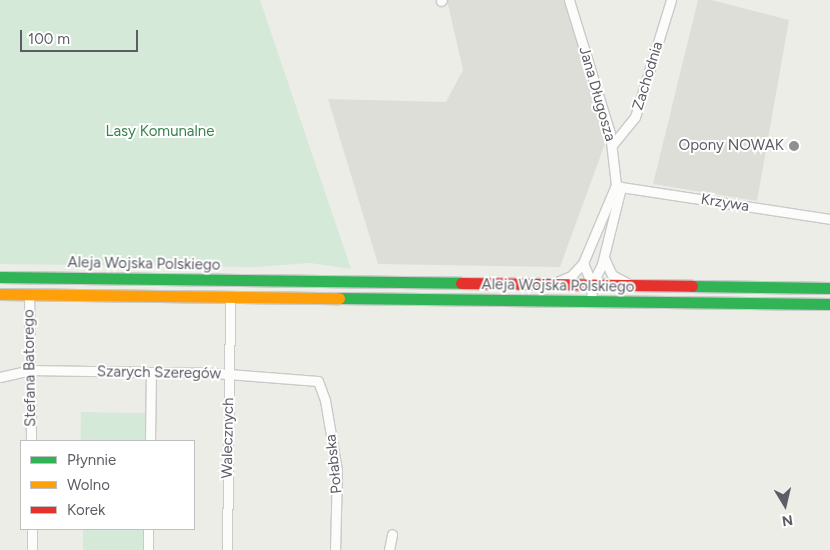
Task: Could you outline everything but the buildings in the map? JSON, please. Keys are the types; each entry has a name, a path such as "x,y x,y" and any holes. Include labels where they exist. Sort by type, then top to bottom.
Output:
{"main road":[{"name":"Aleja Wojska Polskiego","path":"0,277 830,288"},
{"path":"286,297 287,281"},
{"path":"716,302 717,286"},
{"name":"Aleja Wojska Polskiego","path":"0,294 830,304"}],"street":[{"name":"Jana Długosza","path":"569,0 613,144 619,186"},
{"name":"Zachodnia","path":"613,144 635,117 671,0"},
{"name":"Krzywa","path":"619,186 830,219"},
{"path":"592,284 604,258 619,186"},
{"path":"550,284 566,280 583,263 619,186"},
{"path":"604,258 615,277 635,285"},
{"path":"583,263 592,284 592,301"},
{"name":"Stefana Batorego","path":"29,294 31,440"},
{"name":"Walecznych","path":"227,550 230,296"},
{"name":"Szarych Szeregów","path":"0,377 30,370 228,374 318,381"},
{"path":"150,372 150,440"},
{"name":"Połabska","path":"318,381 325,400 337,470 335,550"},
{"path":"32,530 32,550"},
{"path":"148,530 148,550"},
{"path":"389,550 392,534"}],"shaded area":[{"path":"447,0 564,0 606,141 560,267 378,264 328,99 446,102 463,70"},
{"path":"698,0 711,0 789,20 757,201 653,184"}],"green space":[{"name":"Lasy Komunalne","path":"0,0 260,0 351,269 310,263 254,267 0,264"},
{"path":"81,412 146,413 146,440 81,440"},
{"path":"83,530 145,530 145,550 83,550"}],"traffic: fast":[{"path":"0,277 461,283"},
{"path":"692,286 830,288"},
{"path":"339,298 830,304"}],"traffic: slow":[{"path":"0,294 339,298"}],"traffic: jam":[{"path":"461,283 692,286"}],"place":[{"name":"Opony NOWAK","path":"794,146"}]}
